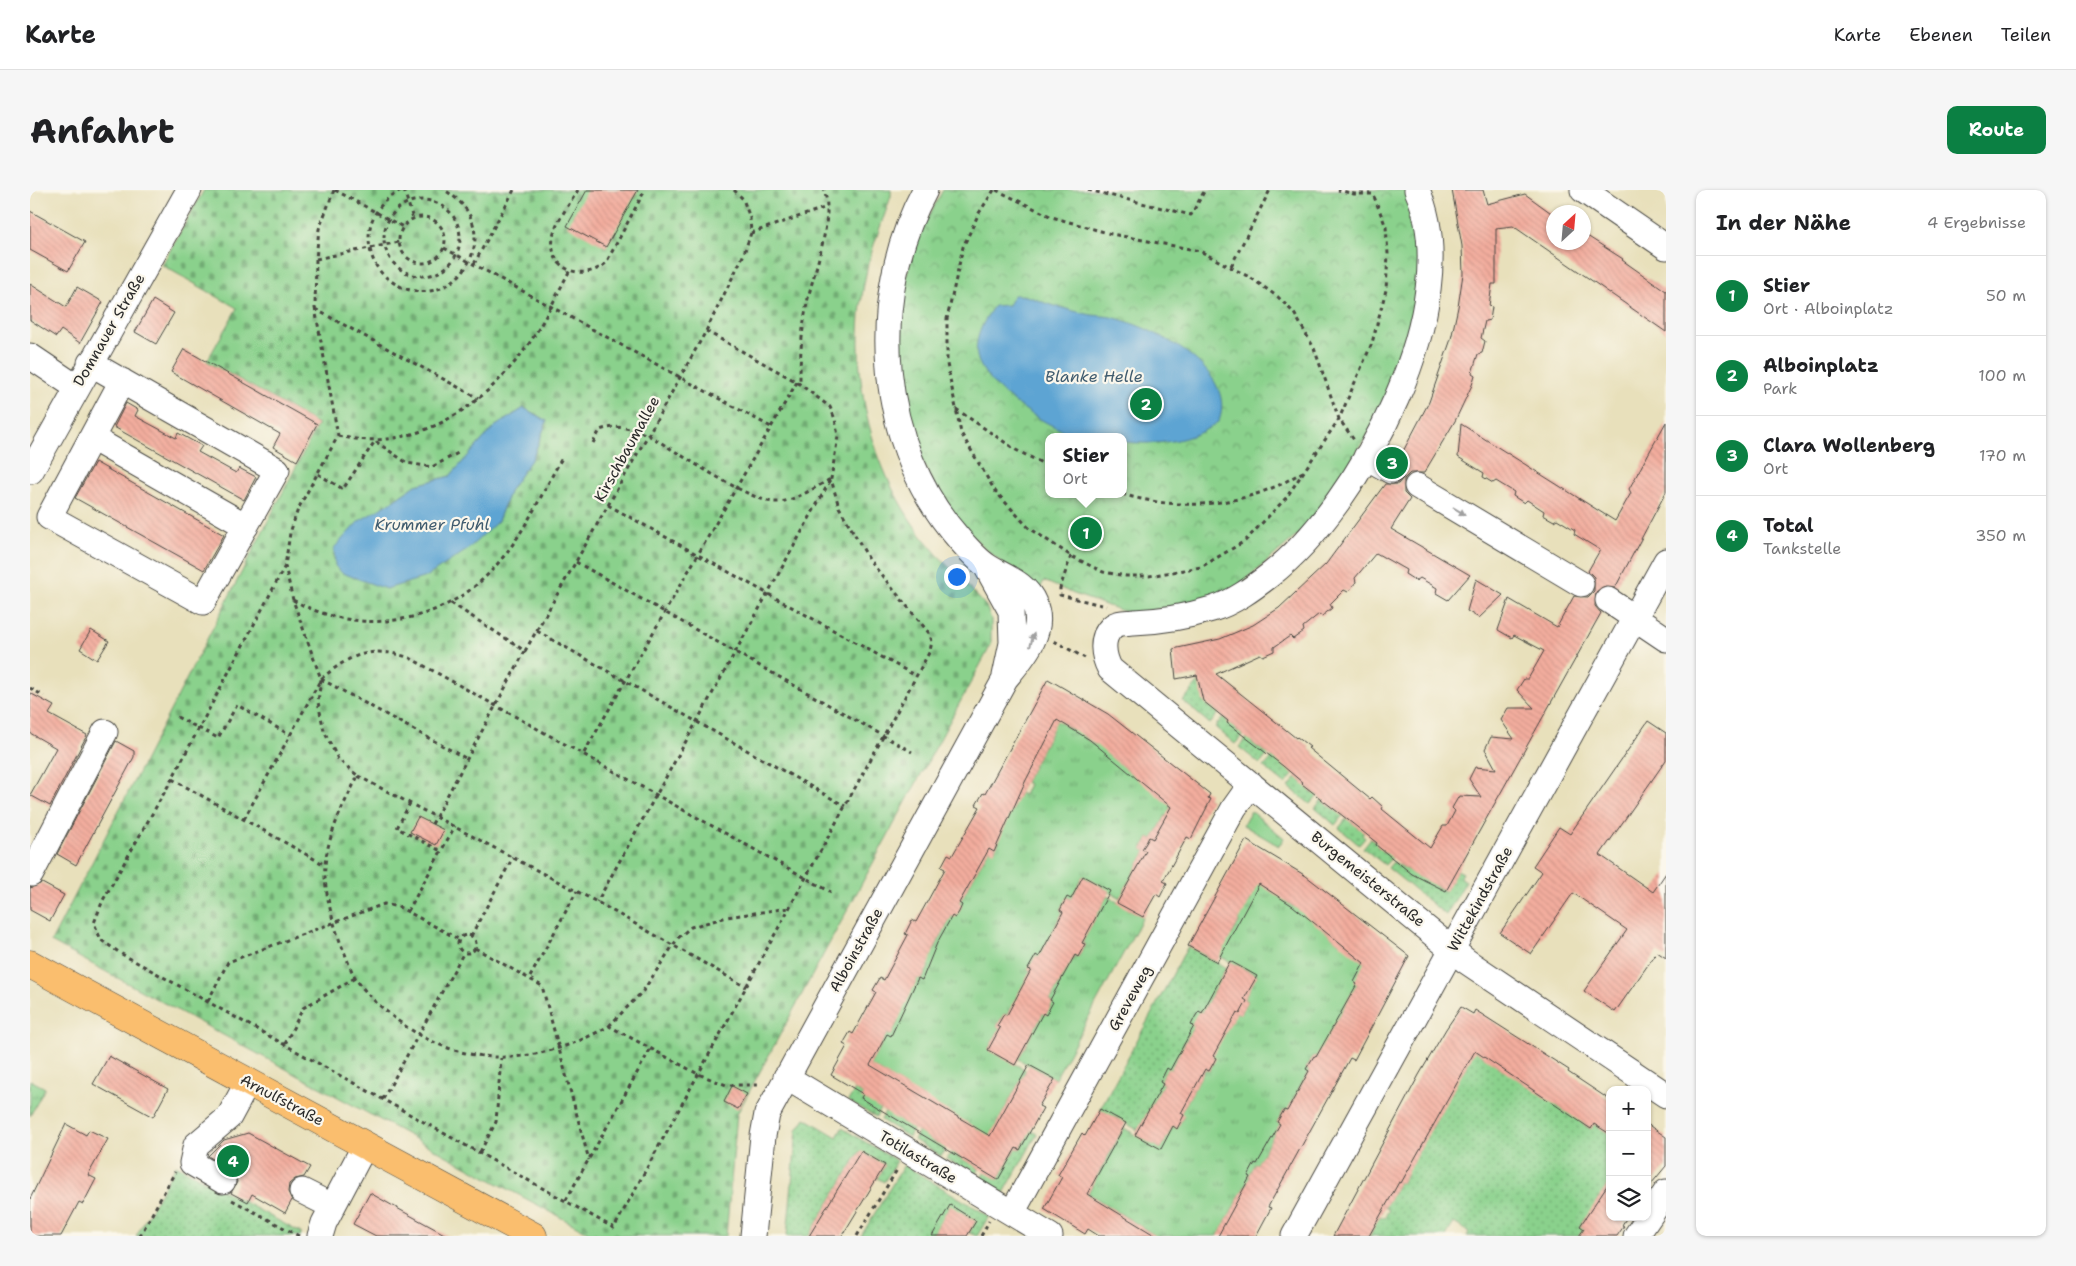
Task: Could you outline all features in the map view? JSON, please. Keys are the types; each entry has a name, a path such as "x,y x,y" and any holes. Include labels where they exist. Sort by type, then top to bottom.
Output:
{"main road":[{"name":"Arnulfstraße","path":"30,964 533,1236"}],"street":[{"name":"Domnauer Straße","path":"31,471 76,387 189,190"},
{"name":"Alboinstraße","path":"753,1236 762,1136 767,1114 1005,679 1012,643 1011,611 986,566 960,541 936,510 918,478 891,400 888,322 907,230 925,190"},
{"path":"1391,471 1366,457 1401,388 1418,336 1429,287 1430,238 1417,190"},
{"path":"1583,190 1666,247"},
{"path":"30,356 76,387"},
{"path":"90,363 122,381 277,470 203,602 49,517 122,381"},
{"path":"92,438 246,526"},
{"name":"Burgemeisterstraße","path":"1366,457 1320,524 1274,572 1256,585 1215,608 1165,619 1124,622 1113,626 1106,636 1103,657 1110,669 1472,965 1666,1095"},
{"path":"1418,486 1581,584"},
{"name":"Wittekindstraße","path":"1294,1236 1666,561"},
{"path":"1608,600 1666,640"},
{"path":"31,874 105,732"},
{"name":"Greveweg","path":"1012,1213 1234,808 1251,784"},
{"path":"224,1188 192,1163 196,1145 229,1117 248,1082"},
{"name":"Totilastraße","path":"783,1084 1050,1236"},
{"path":"320,1236 332,1206 365,1145"},
{"path":"302,1191 332,1206"},
{"path":"1636,1236 1666,1192"}],"path":[{"path":"403,227 335,190 319,229 315,308 338,436 298,509 290,533 285,566 200,728 103,900 94,923 101,940 614,1228 930,651 932,642 929,632 870,561 839,506 831,479"},
{"path":"413,218 402,190 383,202 376,212 369,236 370,248 372,256 383,275 400,286 416,291 435,290 451,283 464,271 470,262 475,243 474,229 470,216 463,205 444,190"},
{"path":"474,264 514,190"},
{"path":"578,190 556,229 552,243 558,260 570,270 586,273 600,268 606,263 645,190"},
{"path":"734,190 743,199 750,218 751,233 827,207"},
{"path":"584,754 771,427 797,382 800,380 800,357 807,303 827,207 824,190"},
{"path":"1338,190 1354,194 1374,194 1386,227 1388,254 1386,290 1372,343 1338,419 1286,498 1246,541 1201,567 1149,576 1126,576 1103,572 1072,556 1028,527 995,491 961,432 946,364 947,319 963,247 979,213 995,190 1052,217 1111,234 1200,251 1230,266 1278,297 1294,313 1318,357 1338,419 1366,457"},
{"path":"1088,190 1192,215 1206,190"},
{"path":"1230,266 1270,190"},
{"path":"421,199 433,201 445,207 454,216 459,228 460,241 456,254 440,271 429,275 417,276 396,266 388,256 384,245 385,227 388,219 397,208 408,202 421,199"},
{"path":"413,218 428,218 435,221 444,233 444,248 436,259 423,264 416,263 404,255 399,242 403,227 413,218"},
{"name":"Kirschbaumallee","path":"432,824 525,651 706,331 743,256 751,233"},
{"path":"316,259 399,242"},
{"path":"444,248 771,427"},
{"path":"338,436 375,441 401,438 432,429 451,419 478,398 523,352 570,270"},
{"path":"315,308 478,398"},
{"path":"597,902 831,479 838,436 835,419 830,407 797,382 706,331"},
{"path":"955,408 1016,450 1045,464"},
{"path":"593,443 600,430 608,427 635,430 648,435 737,487 775,502 805,493 831,479"},
{"path":"375,441 408,463 432,467 458,453"},
{"path":"318,474 343,489 375,441"},
{"path":"293,600 308,608 326,613 358,620 388,622 414,618 451,602 478,584 500,562 526,523 562,458"},
{"path":"1127,495 1162,503 1219,503 1248,497 1274,488 1303,472"},
{"path":"608,505 916,676"},
{"path":"1072,556 1060,595 1110,607"},
{"path":"576,562 912,752"},
{"path":"285,566 293,600 321,679 318,702 324,731 338,759 358,776 513,856 746,987"},
{"path":"451,602 525,651"},
{"path":"537,631 845,806"},
{"path":"1053,640 1082,659"},
{"path":"244,819 321,679 338,665 355,655 371,651 386,651 410,658 831,892"},
{"path":"321,679 467,759"},
{"path":"30,688 44,696"},
{"path":"177,717 218,738 237,706 290,735"},
{"path":"358,776 335,826 325,865 333,925 355,978 381,1007 418,1036 474,1056 501,1058 528,1056 558,1050 582,1041 609,1026 643,991 683,932 691,927 727,917 789,908"},
{"path":"172,779 325,865"},
{"path":"410,803 397,828 442,851"},
{"path":"408,911 455,826"},
{"path":"471,936 513,856"},
{"path":"530,977 577,891"},
{"path":"208,1001 228,962 388,904 408,911 460,940"},
{"path":"464,952 459,946 460,940 464,936 471,936 475,940 475,948"},
{"path":"475,948 530,977 538,982 544,991 558,1050 589,1160"},
{"path":"464,952 470,952 475,948"},
{"path":"384,1099 464,952"},
{"path":"285,1044 303,1008 355,978"},
{"path":"609,1026 698,1074 726,1085 783,1084"},
{"path":"566,1200 651,1048"},
{"path":"480,1152 496,1122 501,1058"},
{"path":"857,1236 903,1161"},
{"path":"140,1236 176,1169 184,1174"},
{"path":"224,1188 300,1236"}],"green space":[{"path":"204,190 891,190 891,196 869,261 862,297 859,333 860,370 865,406 874,442 887,476 903,509 931,548 986,606 991,619 991,645 737,1114 726,1236 595,1236 51,942 318,424 207,361 237,308 162,265","holes":["524,408 547,421 533,457 510,490 498,521 390,503 416,485 450,476 494,427"]},
{"path":"943,190 1412,190 1425,265 1390,398 1316,519 1227,596 1131,614 1074,594 1044,581 1038,592 977,541 940,495 925,467 913,437 900,373 901,308 906,277 922,232"},
{"path":"1202,678 1219,713 1210,724 1183,701"},
{"path":"1223,717 1238,732 1240,730 1244,734 1235,744 1215,727"},
{"path":"1063,719 1061,723 1072,730 1074,727 1085,734 1083,737 1094,745 1097,742 1108,751 1107,754 1171,804 1168,817 1166,815 1153,839 1149,837 1142,849 1146,851 1120,898 1083,876 1071,899 1067,897 1060,910 1063,912 1039,957 1036,956 1028,969 1031,971 1007,1015 1004,1014 997,1026 1000,1028 988,1050 1026,1070 991,1135 987,1136 870,1065 887,1034 891,1035 898,1022 895,1020 918,978 922,980 929,967 926,965 952,916 955,917 962,905 959,903 989,849 994,851 1000,840 997,838 1020,793 1024,795 1029,784 1025,782 1052,731 1053,720"},
{"path":"1248,737 1253,741 1252,743 1268,754 1260,764 1239,747"},
{"path":"1273,757 1294,774 1285,784 1264,767"},
{"path":"1297,777 1312,793 1314,791 1318,795 1310,804 1289,787"},
{"path":"1323,799 1327,802 1326,804 1343,815 1335,825 1315,808"},
{"path":"1251,811 1284,838 1279,846 1243,825"},
{"path":"1347,818 1364,832 1362,835 1365,838 1359,845 1339,828"},
{"path":"1371,838 1386,854 1388,852 1393,856 1385,865 1363,848"},
{"path":"1393,862 1445,891 1457,870 1463,873 1460,878 1466,881 1446,915 1388,868"},
{"path":"1254,876 1293,907 1295,903 1339,943 1342,941 1363,962 1366,960 1357,984 1317,1057 1313,1056 1306,1069 1309,1071 1287,1111 1284,1110 1277,1122 1280,1124 1257,1164 1255,1163 1248,1176 1250,1177 1218,1236 1156,1236 1088,1193 1124,1128 1161,1149 1173,1126 1177,1128 1184,1116 1181,1113 1205,1069 1209,1071 1213,1064 1212,1056 1236,1012 1240,1014 1247,1001 1244,999 1257,975 1217,955 1228,933 1232,935 1239,922 1235,920 1245,901 1249,903 1252,897"},
{"path":"1107,896 1143,917 1055,1079 1018,1059 1043,1013 1046,1015 1053,1002 1050,1000 1075,955 1078,957 1085,944 1082,943"},
{"path":"1188,946 1226,968 1202,1013 1199,1011 1194,1026 1170,1070 1167,1069 1160,1082 1163,1084 1138,1130 1100,1109"},
{"path":"1473,1043 1484,1051 1482,1056 1485,1058 1489,1054 1501,1062 1499,1067 1506,1072 1510,1068 1529,1081 1527,1086 1557,1100 1555,1105 1563,1110 1566,1105 1583,1124 1591,1129 1594,1124 1606,1132 1606,1192 1599,1198 1594,1207 1590,1221 1585,1218 1580,1226 1584,1229 1579,1236 1467,1236 1469,1232 1454,1223 1446,1236 1369,1236 1380,1216 1384,1218 1389,1210 1385,1207 1399,1182 1401,1183 1407,1174 1402,1171 1412,1153 1417,1155 1421,1147 1417,1144 1427,1126 1432,1129 1436,1121 1432,1118 1444,1096 1448,1099 1460,1067 1465,1069"},
{"path":"30,1080 45,1088 30,1116"},
{"path":"855,1090 863,1094 861,1097 883,1106 876,1117 848,1101"},
{"path":"887,1109 915,1126 909,1137 881,1120"},
{"path":"805,1118 837,1137 842,1128 897,1161 884,1182 877,1178 885,1165 860,1151 809,1236 787,1236 797,1130"},
{"path":"920,1129 932,1141 947,1146 941,1156 914,1140"},
{"path":"1027,1129 1037,1134 1004,1193 981,1179 986,1169 998,1180 1016,1148 1020,1150 1027,1137"},
{"path":"953,1149 960,1153 958,1156 971,1164 973,1161 981,1166 975,1176 947,1159"},
{"path":"176,1165 301,1233 301,1236 136,1236"},
{"path":"904,1165 989,1216 977,1236 969,1233 976,1221 950,1206 932,1236 861,1236"}],"water":[{"name":"Blanke Helle","path":"1014,295 1020,295 1083,313 1115,318 1150,331 1189,354 1205,369 1216,385 1222,402 1219,421 1197,434 1185,438 1149,443 1127,442 1127,433 1069,433 1038,418 1005,395 992,382 982,369 977,356 978,336 987,317 994,306 1008,305"},
{"name":"Krummer Pfuhl","path":"524,408 547,421 533,457 510,490 498,521 467,550 426,577 386,589 342,573 335,566 334,548 359,521 416,485 450,476 494,427"}],"building":[{"path":"587,190 638,190 606,247 567,226"},
{"path":"1452,190 1483,190 1487,204 1525,194 1546,209 1546,249 1513,226 1496,228 1496,284 1492,284 1489,306 1492,307 1490,320 1485,321 1481,338 1485,341 1482,353 1478,354 1472,373 1475,375 1472,385 1455,421 1424,473 1410,473 1404,479 1404,493 1410,499 1391,529 1470,575 1448,600 1436,593 1437,588 1420,578 1416,581 1405,574 1406,570 1376,553 1355,578 1356,582 1348,592 1344,590 1330,604 1332,608 1322,616 1319,614 1303,627 1304,631 1293,639 1290,636 1274,647 1274,651 1263,656 1260,654 1216,674 1310,747 1308,748 1370,799 1372,797 1383,807 1382,809 1430,848 1443,826 1447,826 1455,811 1452,808 1459,796 1481,797 1469,779 1475,767 1496,769 1485,749 1491,737 1514,739 1501,720 1508,708 1534,708 1517,690 1524,679 1528,679 1544,651 1514,635 1512,638 1498,630 1509,599 1557,627 1574,596 1588,597 1594,591 1594,577 1588,571 1600,550 1574,534 1575,530 1557,519 1554,521 1543,515 1544,511 1527,500 1524,503 1513,496 1514,492 1496,481 1493,483 1483,477 1484,473 1458,457 1461,424 1615,521 1631,493 1629,489 1666,422 1666,492 1615,588 1602,587 1596,592 1595,606 1601,613 1446,891 1412,874 1376,845 1377,843 1302,784 1283,766 1227,723 1228,721 1203,701 1197,675 1176,679 1173,649 1220,639 1253,625 1279,608 1326,564 1385,484 1398,484 1403,478 1405,470 1399,459 1429,402 1451,339 1463,274 1462,246"},
{"path":"30,211 85,242 68,271 30,250"},
{"path":"1591,238 1623,259 1666,291 1666,332 1548,250 1591,250"},
{"path":"30,284 66,307 77,287 103,302 80,343 61,330 56,337 30,320"},
{"path":"153,300 174,313 156,344 135,332"},
{"path":"184,349 317,424 297,461 273,447 280,434 171,372"},
{"path":"126,403 138,410 135,416 176,438 178,433 202,446 198,452 236,473 239,468 256,477 244,500 114,427"},
{"path":"95,462 224,535 204,570 75,498"},
{"path":"1476,579 1503,595 1479,618 1467,611"},
{"path":"91,630 109,641 97,660 80,649"},
{"path":"1048,679 1108,714 1210,794 1208,798 1211,799 1191,839 1187,837 1163,881 1167,883 1160,897 1156,894 1143,917 1117,903 1146,851 1142,849 1149,837 1153,839 1171,807 1090,740 1057,720 1025,782 994,852 989,849 959,903 962,905 959,912 955,918 952,916 937,943 922,980 918,978 891,1036 887,1034 870,1065 990,1136 1029,1065 1055,1079 1039,1106 1043,1108 1020,1150 1016,1148 998,1180 861,1098 863,1094 831,1075 847,1046 843,1044 850,1032 853,1034 876,992 873,990 880,978 884,980 908,935 905,934 912,920 916,922 945,869 941,867 948,854 952,856 980,807 976,805 983,793 985,794"},
{"path":"30,693 54,706 49,714 87,735 50,806 30,795 56,748 30,733"},
{"path":"1648,721 1666,733 1666,760 1600,855 1653,892 1666,873 1666,958 1657,952 1615,1012 1584,991 1627,930 1573,893 1531,954 1500,933 1542,872 1533,866 1559,827 1570,834"},
{"path":"116,741 134,751 134,757 76,865 57,854"},
{"path":"418,817 444,830 436,845 410,832"},
{"path":"1246,840 1306,876 1409,956 1354,1060 1350,1058 1268,1207 1271,1208 1256,1236 1218,1236 1250,1177 1248,1176 1255,1163 1257,1164 1280,1124 1277,1122 1284,1110 1287,1111 1309,1071 1306,1069 1314,1056 1316,1057 1357,984 1354,982 1364,963 1293,906 1259,884 1217,962 1188,946"},
{"path":"1083,876 1110,891 1082,943 1085,944 1078,957 1075,955 1050,1000 1053,1002 1046,1015 1043,1013 1015,1065 988,1050 1000,1028 997,1026 1004,1014 1007,1015 1031,970 1028,969 1036,955 1039,957 1063,912 1060,910 1067,897 1071,899"},
{"path":"42,883 64,895 50,921 30,910 30,888"},
{"path":"1230,961 1257,976 1244,999 1247,1001 1240,1014 1237,1012 1213,1056 1216,1058 1213,1064 1209,1071 1205,1069 1181,1113 1184,1115 1177,1129 1173,1126 1161,1149 1135,1135 1163,1084 1160,1082 1167,1068 1170,1070 1194,1026 1191,1025 1195,1017 1199,1011 1202,1013"},
{"path":"1461,1007 1473,1014 1475,1010 1569,1070 1568,1072 1606,1097 1606,1132 1594,1124 1591,1129 1475,1051 1369,1236 1333,1236 1419,1075"},
{"path":"109,1056 168,1089 153,1117 93,1084"},
{"path":"732,1086 747,1094 738,1109 724,1102"},
{"path":"1100,1109 1126,1123 1087,1194 1156,1236 1099,1236 1088,1229 1085,1234 1044,1209 1062,1177 1058,1175 1082,1133 1085,1136"},
{"path":"66,1124 86,1135 89,1130 108,1139 88,1175 96,1179 83,1204 79,1202 61,1236 30,1236 30,1199"},
{"path":"1651,1127 1666,1137 1666,1166 1651,1184"},
{"path":"248,1133 310,1167 304,1177 295,1179 289,1184 288,1192 292,1200 285,1213 252,1194 248,1202 231,1193 237,1182 235,1173 208,1156 224,1140"},
{"path":"861,1151 885,1165 842,1236 809,1236"},
{"path":"1606,1187 1606,1221 1624,1221 1622,1225 1624,1226 1617,1236 1579,1236 1584,1229 1580,1226"},
{"path":"370,1193 448,1236 376,1236 353,1224"},
{"path":"950,1205 976,1221 967,1236 932,1236"}],"place":[{"name":"Alboinplatz","path":"1146,404"},
{"name":"Clara Wollenberg","path":"1392,463"},
{"name":"Stier","path":"1086,533"},
{"name":"Total","path":"233,1161"}]}
